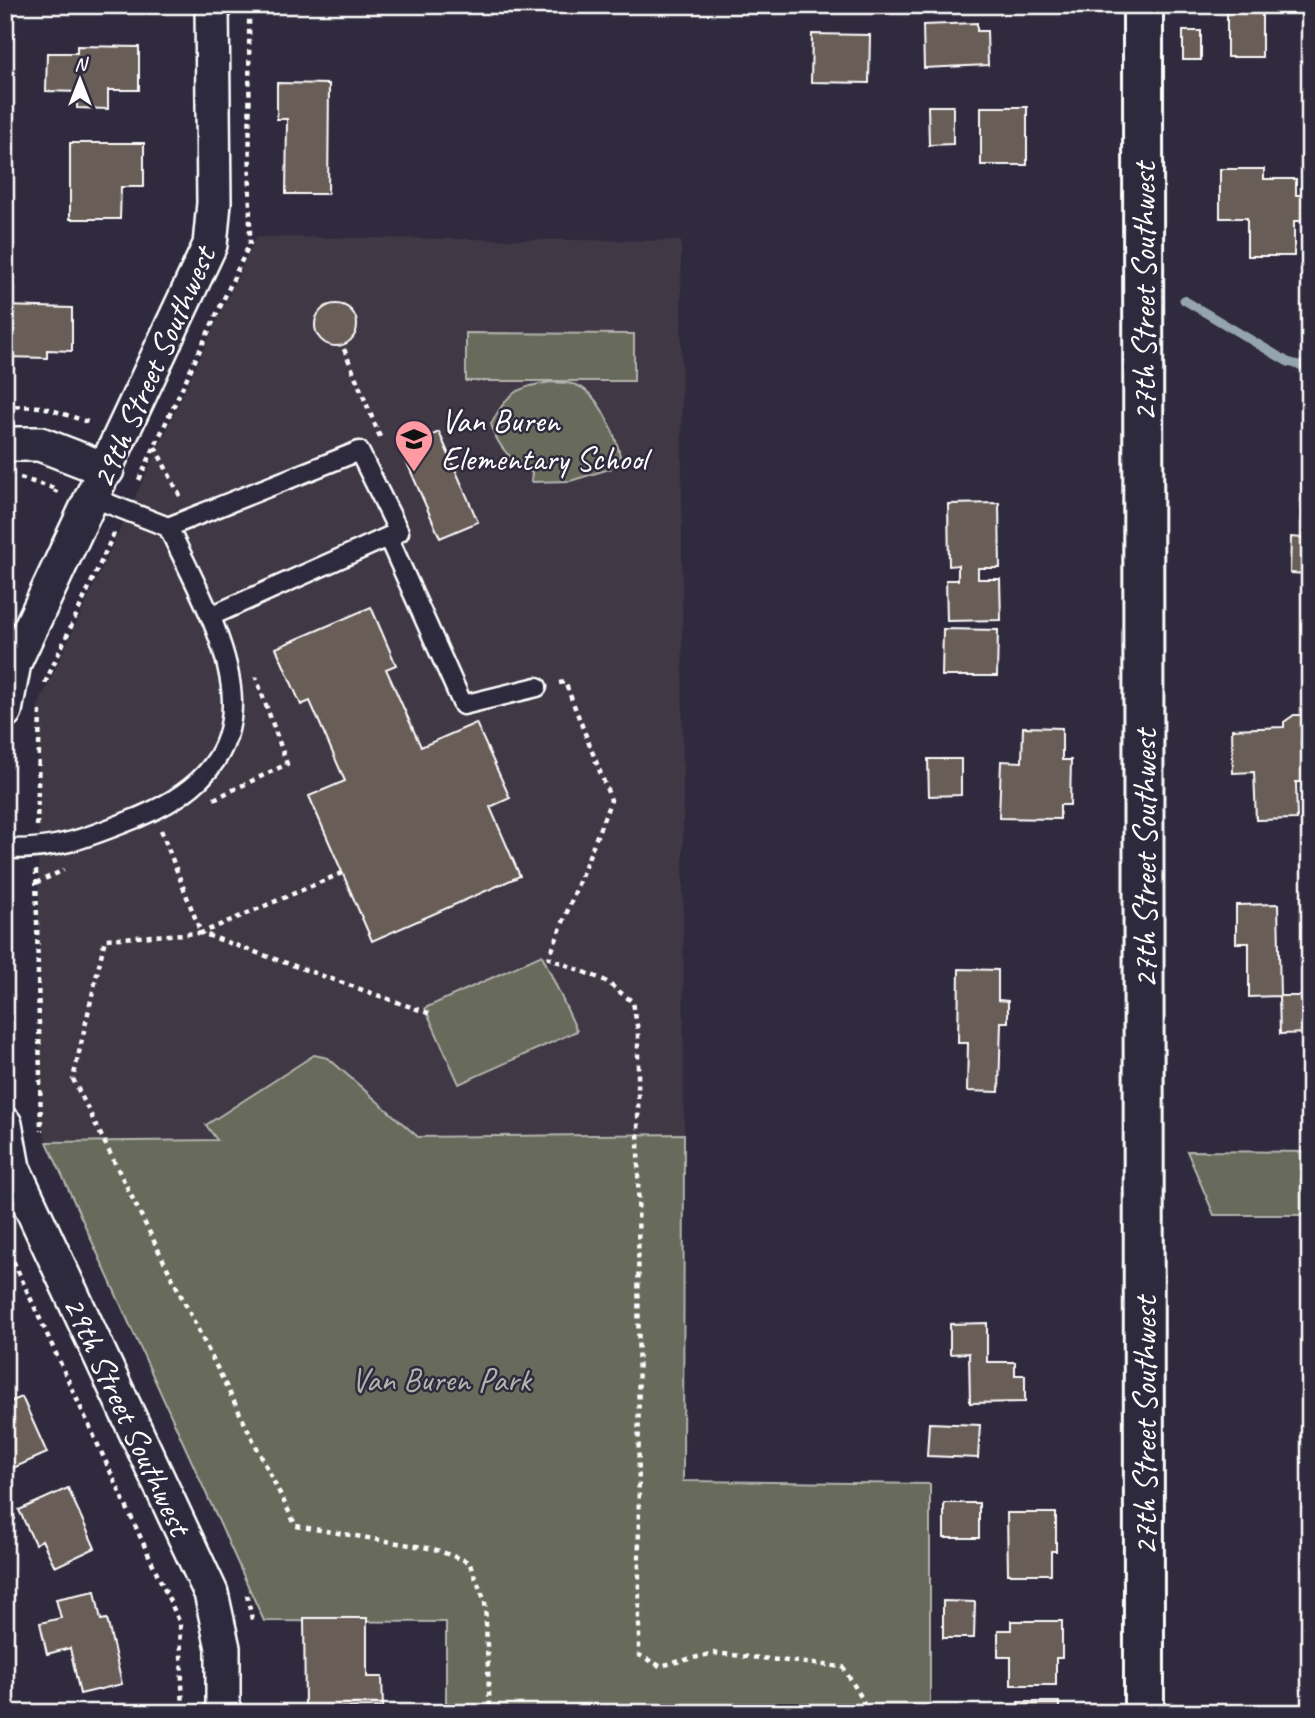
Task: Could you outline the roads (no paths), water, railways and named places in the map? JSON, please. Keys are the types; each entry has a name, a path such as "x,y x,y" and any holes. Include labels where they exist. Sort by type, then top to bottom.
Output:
{"street":[{"name":"29th Street Southwest","path":"5,710 14,663 101,484 210,245 214,203 212,5"},
{"name":"27th Street Southwest","path":"1143,5 1144,1713"},
{"path":"5,444 40,444 101,484"},
{"name":"29th Street Southwest","path":"5,1124 13,1168 211,1592 223,1648 223,1713"}],"lane":[{"path":"168,527 359,451 399,532 211,616"},
{"path":"5,849 37,849 64,845 146,814 180,796 201,779 218,758 228,738 232,688 228,665 211,616 168,527 125,510 101,484"},
{"path":"388,537 463,705 537,687"}],"waterway":[{"path":"1184,300 1288,362 1310,368"}],"place":[{"name":"Van Buren Elementary School","path":"414,473"}],"park label":[{"name":"Van Buren Park","path":"441,1379"}]}
